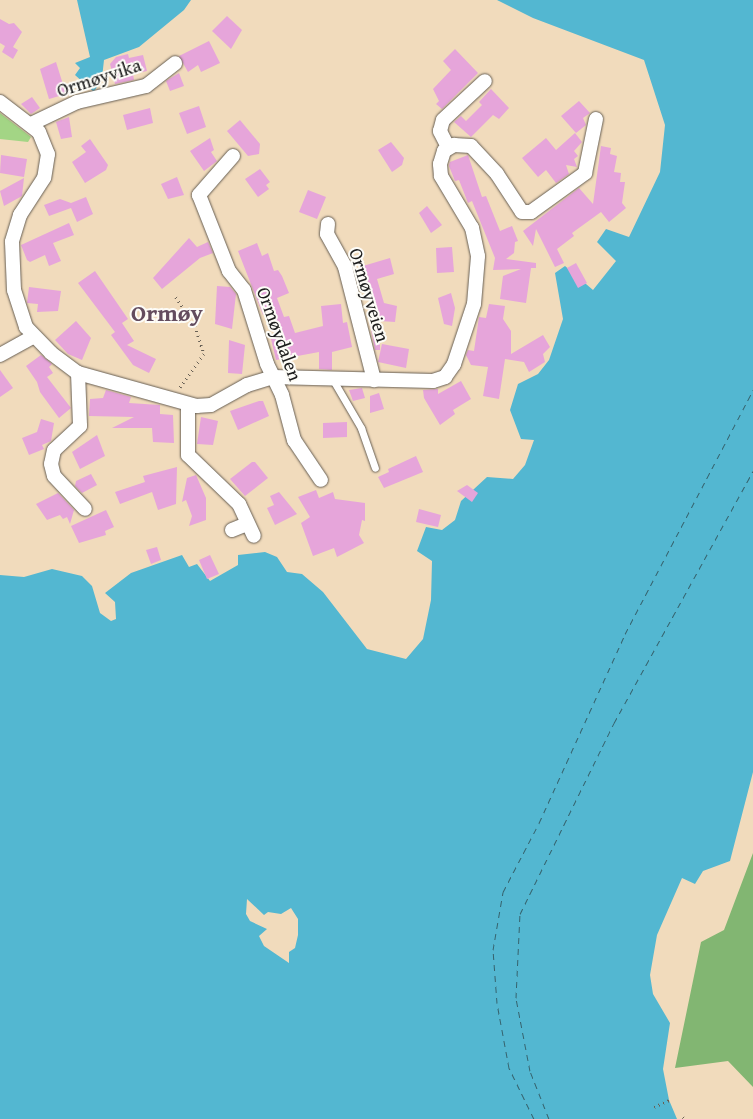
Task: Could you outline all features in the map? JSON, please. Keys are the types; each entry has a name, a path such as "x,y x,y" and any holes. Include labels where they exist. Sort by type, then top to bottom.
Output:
{"street":[{"name":"Ormøyvika","path":"31,124 77,102 146,86 175,63"},
{"path":"448,147 440,131 443,120 484,81"},
{"path":"0,102 31,124 46,145 48,164 44,178 20,215 6,243 16,301 34,336 78,373 188,405 211,405 247,385 273,377 433,381 445,377 454,364 472,310 477,243 463,209 441,176 441,160 448,147 462,144 475,149 522,212 531,212 585,173 596,119"},
{"name":"Ormøydalen","path":"233,156 199,195 228,271 244,290 294,440 321,480"},
{"name":"Ormøyveien","path":"328,224 327,234 345,267 374,380"},
{"path":"0,355 34,336"},
{"path":"78,373 80,426 54,450 51,464 54,476 85,509"},
{"path":"188,405 188,456 239,504 250,530 232,530"}],"lane":[{"path":"333,380 361,428 374,468"}],"path":[{"path":"172,400 174,392 183,386 204,354 195,326 176,297"},
{"path":"654,1107 669,1100"}],"green space":[{"path":"0,113 31,137 28,142 0,139"},
{"path":"753,853 753,1087 728,1061 675,1068 701,942 724,930"}],"water":[{"path":"77,0 191,0 184,10 139,47 104,60 102,78 94,92 75,75 80,68 75,63 90,57"},
{"path":"497,0 753,0 753,772 730,861 703,871 695,884 682,878 657,935 650,975 653,994 670,1023 663,1069 669,1100 677,1119 0,1119 0,575 24,577 52,569 82,576 92,586 100,613 111,621 116,619 115,602 105,593 131,573 182,555 189,567 197,564 210,581 238,565 238,555 265,552 277,557 287,572 302,574 323,592 367,649 406,659 423,639 431,600 432,561 417,551 426,527 442,530 455,520 461,501 487,477 513,479 525,465 534,440 521,439 510,410 518,384 538,374 549,360 563,319 555,273 565,266 593,290 616,261 597,242 606,229 629,237 660,172 665,125 644,60 533,18","holes":["247,899 264,915 268,912 281,914 291,908 298,919 298,935 295,948 289,952 289,963 264,946 259,936 267,929 250,921 246,914"]}],"building":[{"path":"227,16 242,30 231,49 212,31"},
{"path":"0,19 9,24 14,23 22,32 13,47 18,50 13,59 2,52 5,46 0,43"},
{"path":"209,41 220,63 201,72 198,65 188,72 179,56"},
{"path":"455,49 478,73 442,109 436,104 439,101 433,89 451,70 443,61"},
{"path":"128,54 129,58 143,55 147,71 133,74 134,80 115,84 110,64 116,57"},
{"path":"56,62 66,94 49,99 40,69"},
{"path":"179,73 184,86 170,91 166,81"},
{"path":"491,89 509,108 499,119 493,115 471,137 454,122 461,116 466,121 482,105 479,102"},
{"path":"32,97 40,108 31,114 21,104"},
{"path":"579,101 590,113 583,118 586,125 576,133 561,116"},
{"path":"199,106 206,127 187,134 179,113"},
{"path":"150,108 153,123 127,130 123,115"},
{"path":"69,117 72,137 61,139 56,122"},
{"path":"240,120 260,144 259,154 248,156 227,131"},
{"path":"575,133 582,142 574,151 578,156 574,159 577,167 566,165 569,174 556,183 546,170 538,177 522,158 546,138 556,150"},
{"path":"210,138 214,150 211,152 217,161 204,171 190,151"},
{"path":"90,139 108,165 106,170 85,183 72,162 86,152 81,146"},
{"path":"391,142 404,158 402,165 392,172 378,150"},
{"path":"601,146 611,148 610,154 617,156 614,172 621,173 620,182 625,182 622,203 626,208 609,222 601,212 572,233 574,236 557,249 564,263 555,267 536,229 533,246 523,231 579,188 593,204"},
{"path":"1,155 27,159 24,177 0,173"},
{"path":"468,155 482,197 486,196 500,231 512,226 518,241 515,242 514,253 506,259 536,263 536,268 531,268 526,303 500,299 503,276 521,269 493,270 495,258 472,201 468,203 459,180 455,181 449,166 450,162"},
{"path":"260,169 270,182 266,185 269,189 258,197 245,179"},
{"path":"177,177 184,195 168,199 161,184"},
{"path":"24,178 22,196 4,206 0,191"},
{"path":"308,190 326,197 317,219 299,212"},
{"path":"86,197 93,214 77,222 71,208 49,216 44,205 60,199 71,203"},
{"path":"427,206 442,225 431,233 419,213"},
{"path":"69,223 74,235 53,243 61,261 49,266 45,255 30,262 27,260 21,245"},
{"path":"189,238 197,247 208,242 213,253 200,258 162,289 153,278"},
{"path":"257,243 262,256 268,253 274,271 278,270 282,276 289,293 277,298 284,317 289,316 295,333 323,326 321,306 341,304 343,323 347,322 352,347 332,352 332,370 319,369 319,352 276,360 270,335 278,334 270,313 263,315 238,251"},
{"path":"452,247 454,272 437,273 436,248"},
{"path":"390,258 394,274 377,279 384,303 397,306 395,322 380,321 380,350 375,350 369,320 373,292 366,294 363,284 368,283 363,266"},
{"path":"576,263 587,283 578,288 567,268"},
{"path":"95,271 128,319 122,323 134,341 127,345 156,359 149,373 133,365 111,335 115,332 78,283"},
{"path":"217,286 230,287 236,294 232,329 215,324"},
{"path":"29,287 61,291 58,311 37,312 38,304 27,303"},
{"path":"451,293 455,308 452,326 444,324 438,298"},
{"path":"489,304 505,306 503,319 511,331 511,354 543,335 550,347 543,354 545,362 529,372 524,362 505,359 499,399 483,396 488,367 471,365 466,355 468,350 474,351 479,317 486,318"},
{"path":"76,321 91,338 82,360 68,354 55,340"},
{"path":"229,340 245,345 242,374 228,373"},
{"path":"382,344 409,349 406,368 378,362"},
{"path":"41,355 52,364 49,367 53,373 47,377 71,408 59,418 40,392 37,382 26,366"},
{"path":"0,370 13,388 0,397"},
{"path":"461,381 471,399 453,410 455,414 440,425 424,398 423,390 438,389 438,394"},
{"path":"362,388 365,398 353,401 349,390"},
{"path":"106,390 131,397 129,403 160,405 160,414 173,415 174,443 153,442 152,428 112,428 134,417 89,416 90,399 103,398"},
{"path":"379,393 384,409 370,413 370,396"},
{"path":"263,401 269,416 238,430 230,411"},
{"path":"201,417 218,421 213,445 197,444"},
{"path":"41,419 54,423 51,441 42,445 44,449 29,455 22,438 37,432"},
{"path":"347,422 347,437 323,438 323,423"},
{"path":"97,435 105,456 80,469 72,452"},
{"path":"416,456 423,472 384,488 378,477 389,472 388,469"},
{"path":"252,462 255,462 268,478 245,496 230,479"},
{"path":"177,467 176,504 158,510 152,492 120,504 115,492 145,482 143,476"},
{"path":"91,474 97,485 82,493 75,486 76,481"},
{"path":"196,475 206,498 206,520 189,526 192,516 186,500 182,502 187,478"},
{"path":"467,485 478,493 472,502 457,491"},
{"path":"316,490 319,498 333,492 335,499 365,503 365,521 362,520 359,535 364,543 337,557 334,548 313,556 301,523 310,517 298,497"},
{"path":"279,492 297,514 275,525 267,508 274,505 270,496"},
{"path":"58,493 74,510 70,524 67,517 63,519 60,515 47,520 36,504"},
{"path":"419,509 441,515 438,527 416,522"},
{"path":"106,510 114,527 105,531 106,535 79,543 71,526"},
{"path":"157,547 161,560 151,564 146,550"},
{"path":"210,555 219,574 207,579 199,560"}],"ferry route":[{"path":"534,1119 509,1068 497,1003 493,950 503,892 539,823 625,634 753,390"},
{"path":"549,1119 530,1071 516,998 520,914 614,723 753,471"}],"district":[{"name":"Ormøy","path":"167,313"}]}
